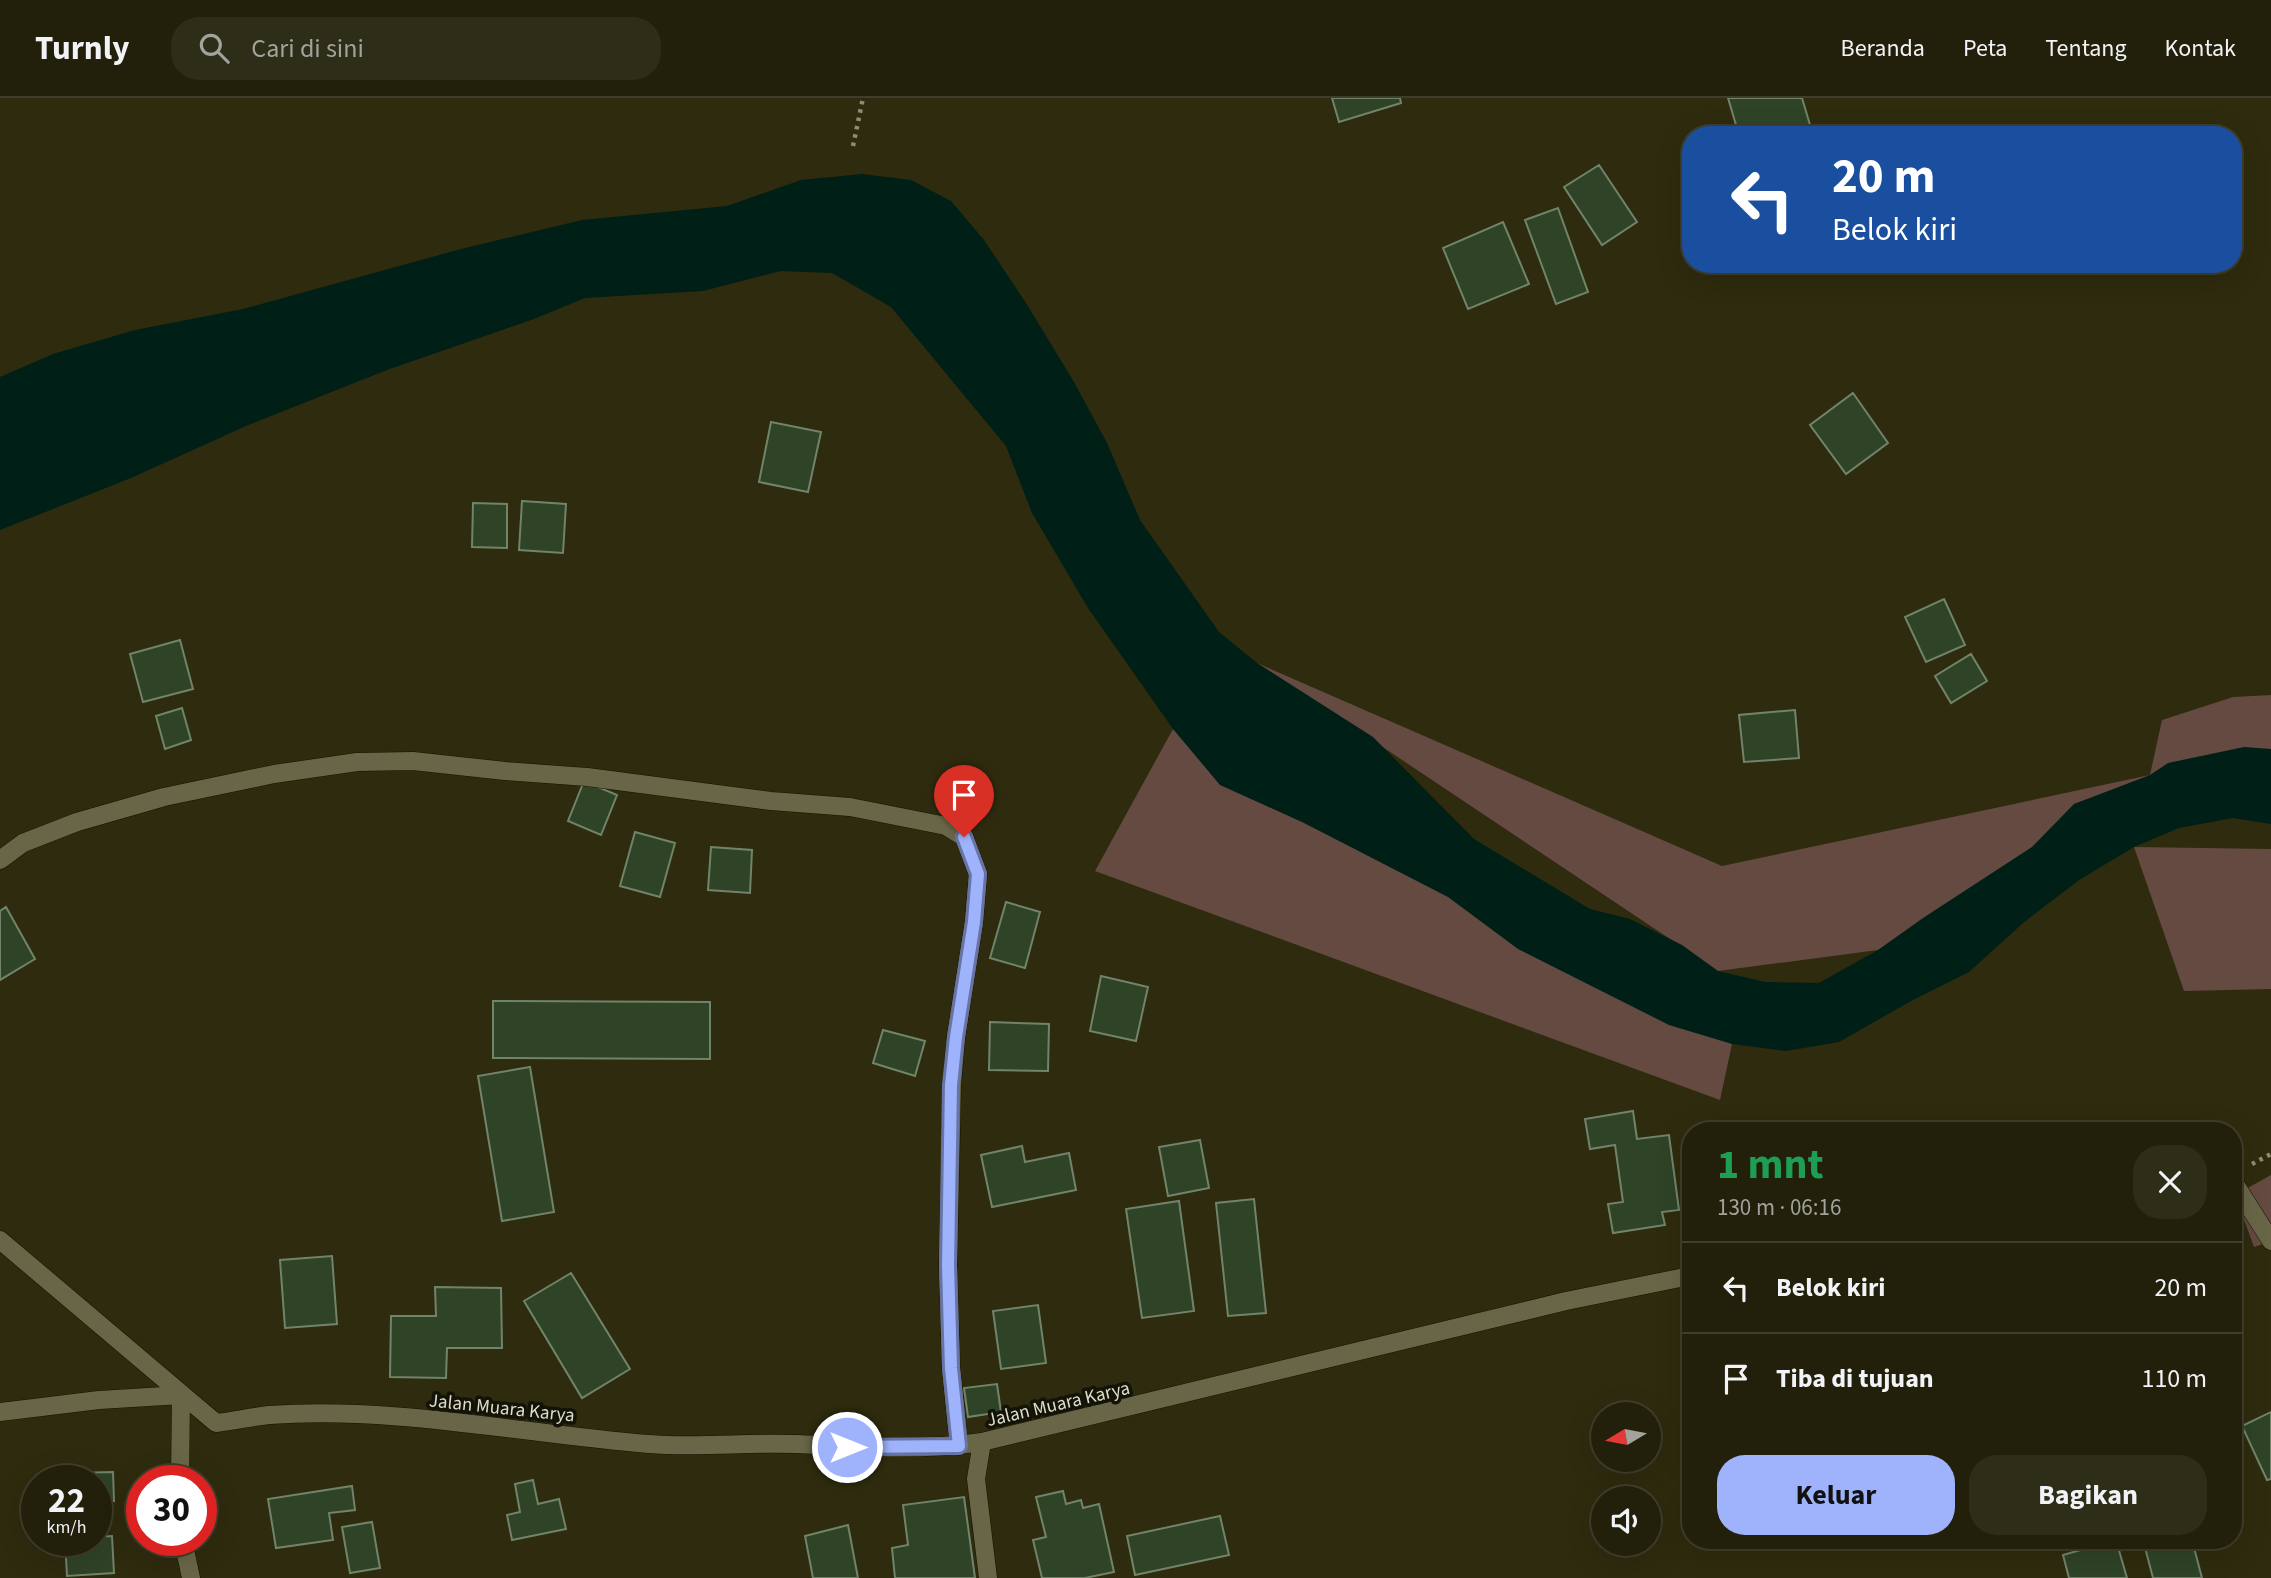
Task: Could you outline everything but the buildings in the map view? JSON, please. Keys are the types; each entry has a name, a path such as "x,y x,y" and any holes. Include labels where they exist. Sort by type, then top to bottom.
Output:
{"street":[{"path":"0,860 23,843 77,821 164,797 274,774 356,762 414,761 505,771 587,776 771,801 850,807 946,826 964,837 978,874 974,922 951,1085 948,1265 951,1368 959,1446"},
{"path":"2242,1195 2271,1241"},
{"name":"Jalan Muara Karya","path":"0,1240 216,1423 268,1415 396,1417 651,1444 959,1446 1179,1396 1566,1301 1682,1278"},
{"path":"0,1412 99,1400 181,1395 180,1465"},
{"path":"982,1442 976,1479 988,1578"},
{"path":"186,1556 191,1578"}],"path":[{"path":"853,146 863,98"}],"shaded area":[{"path":"862,174 911,180 951,201 984,240 1074,382 1107,443 1140,520 1219,632 1257,663 1373,737 1474,839 1590,909 1630,919 1682,945 1718,971 1765,982 1819,983 1878,950 2032,847 2074,804 2150,775 2168,763 2244,747 2271,749 2271,824 2233,818 2179,828 2134,847 2079,880 2023,923 1969,972 1839,1042 1786,1051 1732,1044 1669,1025 1518,949 1448,897 1304,823 1220,785 1173,729 1088,608 1032,513 1006,446 891,307 832,273 781,271 703,291 585,298 534,319 387,370 246,426 131,478 0,530 0,377 53,354 135,330 243,309 461,249 582,220 727,206 801,180"},
{"path":"1257,663 1722,866 2150,775 2162,720 2233,697 2271,695 2271,786 1878,950 1718,971"},
{"path":"1173,729 1732,1044 1720,1100 1095,871"},
{"path":"2134,847 2271,849 2271,989 2184,991"},
{"path":"2271,1175 2271,1241 2254,1247 2242,1214 2242,1191"}],"route":[{"path":"847,1447 959,1446 951,1368 948,1265 951,1085 974,922 978,874 964,837"}]}
